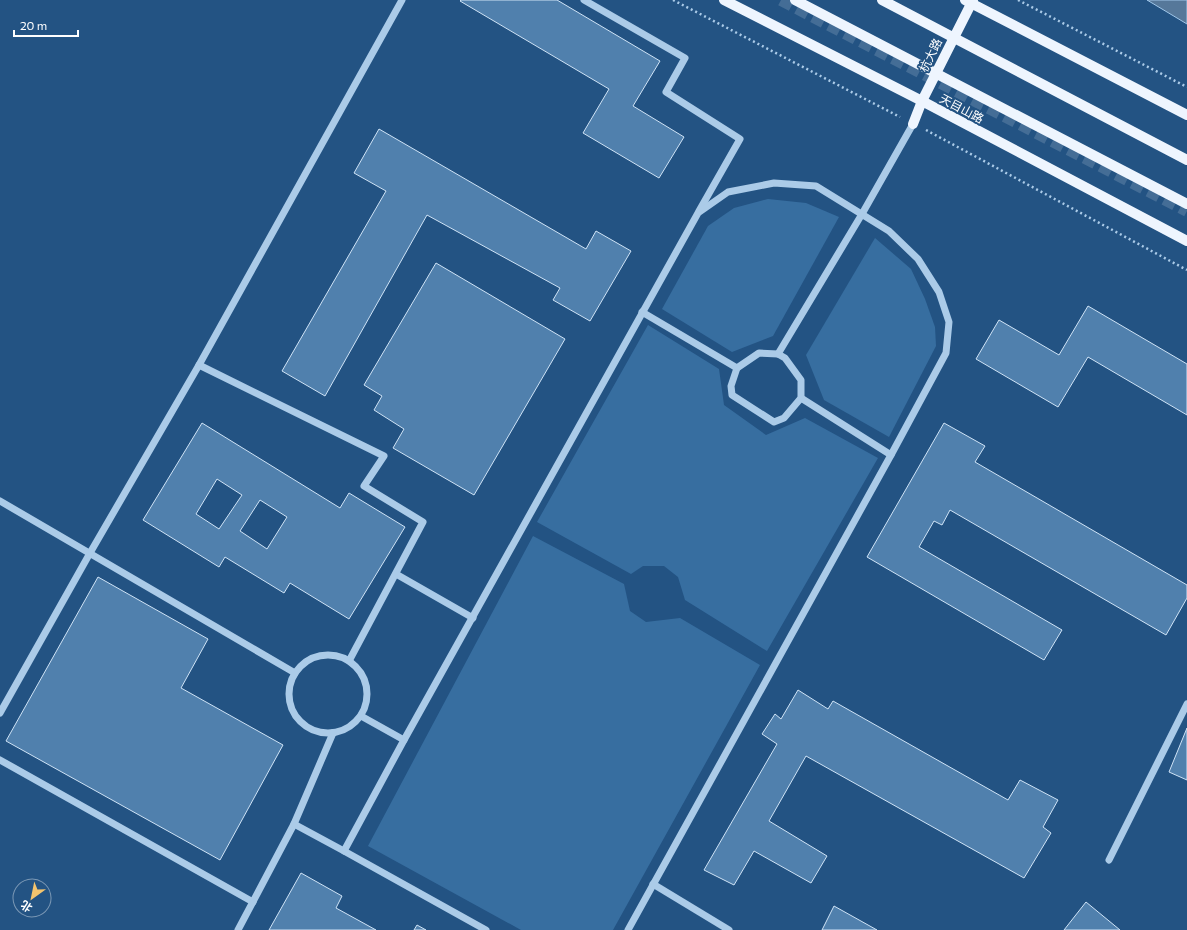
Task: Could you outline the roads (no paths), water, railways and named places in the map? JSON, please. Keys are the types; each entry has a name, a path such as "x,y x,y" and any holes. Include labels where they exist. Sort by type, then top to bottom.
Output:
{"main road":[{"name":"天目山路","path":"724,0 922,101 1187,241"},
{"name":"天目山路","path":"795,0 936,72 1187,204"},
{"path":"882,0 1187,160"},
{"name":"杭大路","path":"914,124 922,101 970,1"},
{"path":"970,1 1187,115"}],"lane":[{"path":"0,713 90,552 199,365 402,0"},
{"path":"344,851 642,312 740,139 666,92 685,58 584,0"},
{"path":"778,354 914,124"},
{"path":"628,930 946,353 949,322 939,292 918,259 889,231 816,186 774,182 728,192 698,213"},
{"path":"642,312 737,368"},
{"path":"759,353 778,354 786,358 801,380 801,398 784,418 774,422 732,394 731,386 737,368 759,353"},
{"path":"199,365 384,456 364,486 423,522 349,661"},
{"path":"801,398 891,455"},
{"path":"0,501 90,552 295,673"},
{"path":"396,574 474,618"},
{"path":"326,655 338,656 349,661 362,675 368,692 366,704 361,716 354,725 333,734 321,733 309,729 299,720 292,710 289,697 290,685 295,673 303,664 314,658 326,655"},
{"path":"1109,860 1187,704"},
{"path":"361,716 404,740"},
{"path":"238,930 294,824 333,734"},
{"path":"0,760 253,902"},
{"path":"294,824 486,930"},
{"path":"653,884 730,930"}],"tunnel":[{"path":"781,0 1187,211"}]}
